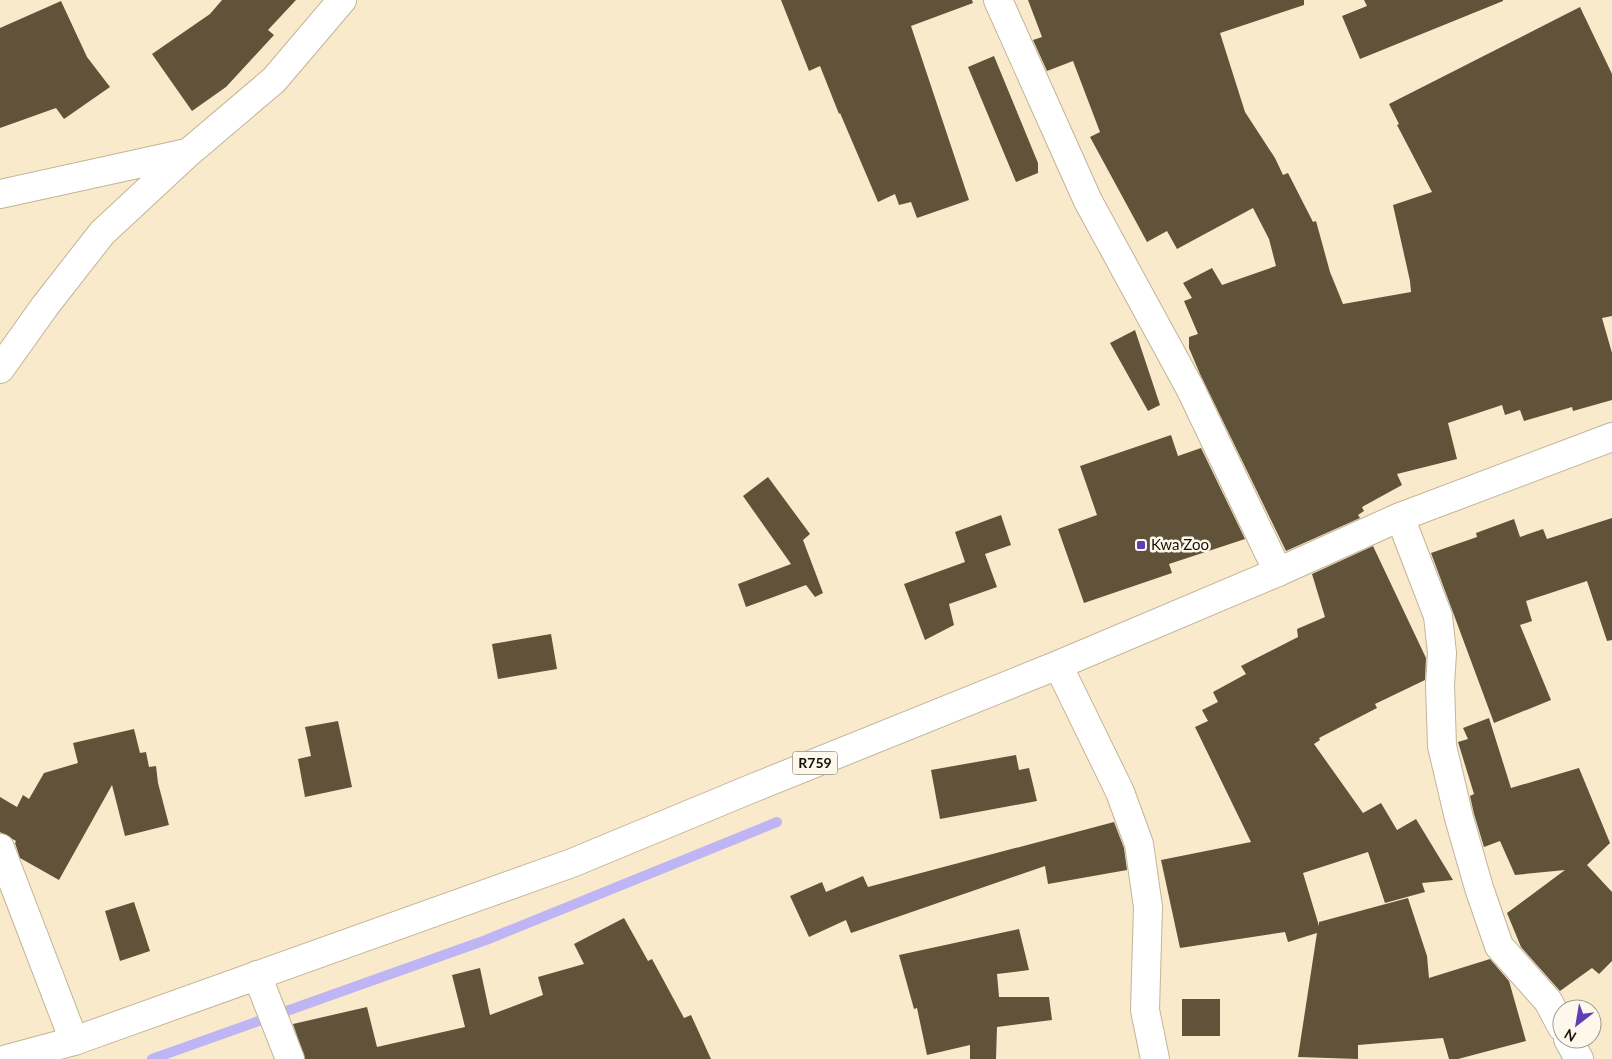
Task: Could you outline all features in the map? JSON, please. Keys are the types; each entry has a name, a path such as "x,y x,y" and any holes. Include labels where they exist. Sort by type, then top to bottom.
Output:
{"street":[{"path":"0,370 45,306 102,233 188,153 274,80 342,0"},
{"path":"998,0 1088,200 1190,388 1278,572"},
{"path":"0,194 188,153"},
{"name":"R759","path":"7,1059 74,1041 572,863 1058,665 1278,572 1400,517 1612,437"},
{"path":"1400,517 1438,616 1442,653 1440,685 1442,746 1459,818 1480,888 1499,946 1548,1001 1552,1008"},
{"path":"1058,665 1120,792 1139,844 1148,907 1145,1010 1156,1059"},
{"path":"0,848 74,1041"},
{"path":"258,975 290,1059"}],"building":[{"path":"222,0 296,0 268,30 274,35 226,87 192,111 152,54 210,14"},
{"path":"781,0 972,0 973,3 911,26 969,200 917,218 911,202 899,205 895,194 878,202 820,66 809,71"},
{"path":"1028,0 1304,0 1304,5 1220,33 1245,112 1275,158 1283,175 1288,173 1313,222 1316,221 1330,272 1343,304 1411,292 1393,205 1432,192 1397,125 1399,124 1389,104 1580,7 1612,74 1612,316 1602,318 1612,353 1612,400 1573,411 1572,407 1524,421 1520,410 1505,415 1502,405 1448,423 1457,459 1397,474 1402,485 1362,507 1364,511 1358,515 1360,518 1286,551 1189,348 1189,337 1198,334 1184,301 1192,298 1183,283 1212,268 1222,285 1276,266 1269,239 1253,208 1177,249 1167,231 1147,242 1090,137 1100,132 1073,61 1047,71 1033,40 1042,37"},
{"path":"1364,0 1503,1 1360,59 1342,16 1367,6"},
{"path":"61,1 87,57 110,87 64,119 56,108 0,128 0,28"},
{"path":"994,56 1038,163 1038,173 1016,182 968,67"},
{"path":"1135,330 1160,405 1148,411 1110,343"},
{"path":"1171,435 1178,456 1201,448 1245,539 1169,564 1172,573 1084,603 1058,529 1097,515 1080,466"},
{"path":"768,477 810,534 803,540 823,593 815,597 806,585 746,607 738,584 791,564 743,496"},
{"path":"1001,515 1011,545 985,554 997,587 949,604 954,625 925,640 904,584 965,562 955,532"},
{"path":"1612,518 1612,640 1607,641 1587,581 1526,601 1532,621 1520,625 1551,700 1494,723 1431,553 1477,537 1476,533 1514,519 1520,537 1543,529 1547,539"},
{"path":"1373,546 1426,658 1425,680 1375,704 1377,708 1319,738 1320,740 1314,744 1363,813 1381,803 1397,830 1416,819 1453,880 1422,883 1425,892 1385,903 1368,852 1303,873 1319,926 1319,922 1408,898 1427,956 1429,978 1490,959 1509,981 1526,1041 1458,1059 1449,1059 1443,1038 1358,1045 1358,1059 1298,1057 1317,933 1288,942 1285,932 1180,948 1161,860 1251,842 1195,727 1208,721 1202,710 1218,702 1213,692 1246,674 1241,666 1298,637 1297,629 1325,617 1312,574"},
{"path":"551,634 557,669 498,679 492,644"},
{"path":"1489,718 1511,788 1579,768 1610,843 1587,865 1612,892 1612,961 1599,974 1592,968 1560,991 1521,947 1507,913 1565,870 1515,875 1500,841 1484,847 1474,814 1470,796 1474,794 1458,742 1468,739 1463,728"},
{"path":"338,721 352,787 305,797 298,759 311,756 305,727"},
{"path":"134,729 140,753 146,752 149,767 156,766 158,783 169,825 125,836 112,785 59,880 20,858 16,841 0,832 0,797 17,807 23,795 29,799 44,773 78,763 73,743"},
{"path":"1016,755 1019,770 1029,768 1037,801 940,819 931,770"},
{"path":"1114,822 1124,848 1127,870 1048,884 1045,866 851,933 846,920 809,937 790,896 822,882 826,892 863,876 868,887"},
{"path":"134,902 150,951 120,961 105,911"},
{"path":"624,918 648,961 652,959 684,1018 691,1015 711,1059 305,1059 293,1024 367,1007 377,1047 465,1027 452,975 480,968 490,1015 543,995 538,977 584,964 574,944"},
{"path":"1019,929 1029,970 997,974 999,997 1049,997 1052,1020 997,1027 996,1059 970,1059 970,1045 927,1055 917,1008 914,1009 899,955"},
{"path":"1182,999 1220,999 1220,1036 1182,1036"}],"waterway":[{"path":"152,1059 486,940 777,822"}],"place":[{"name":"Kwa Zoo","path":"1141,545"}]}
